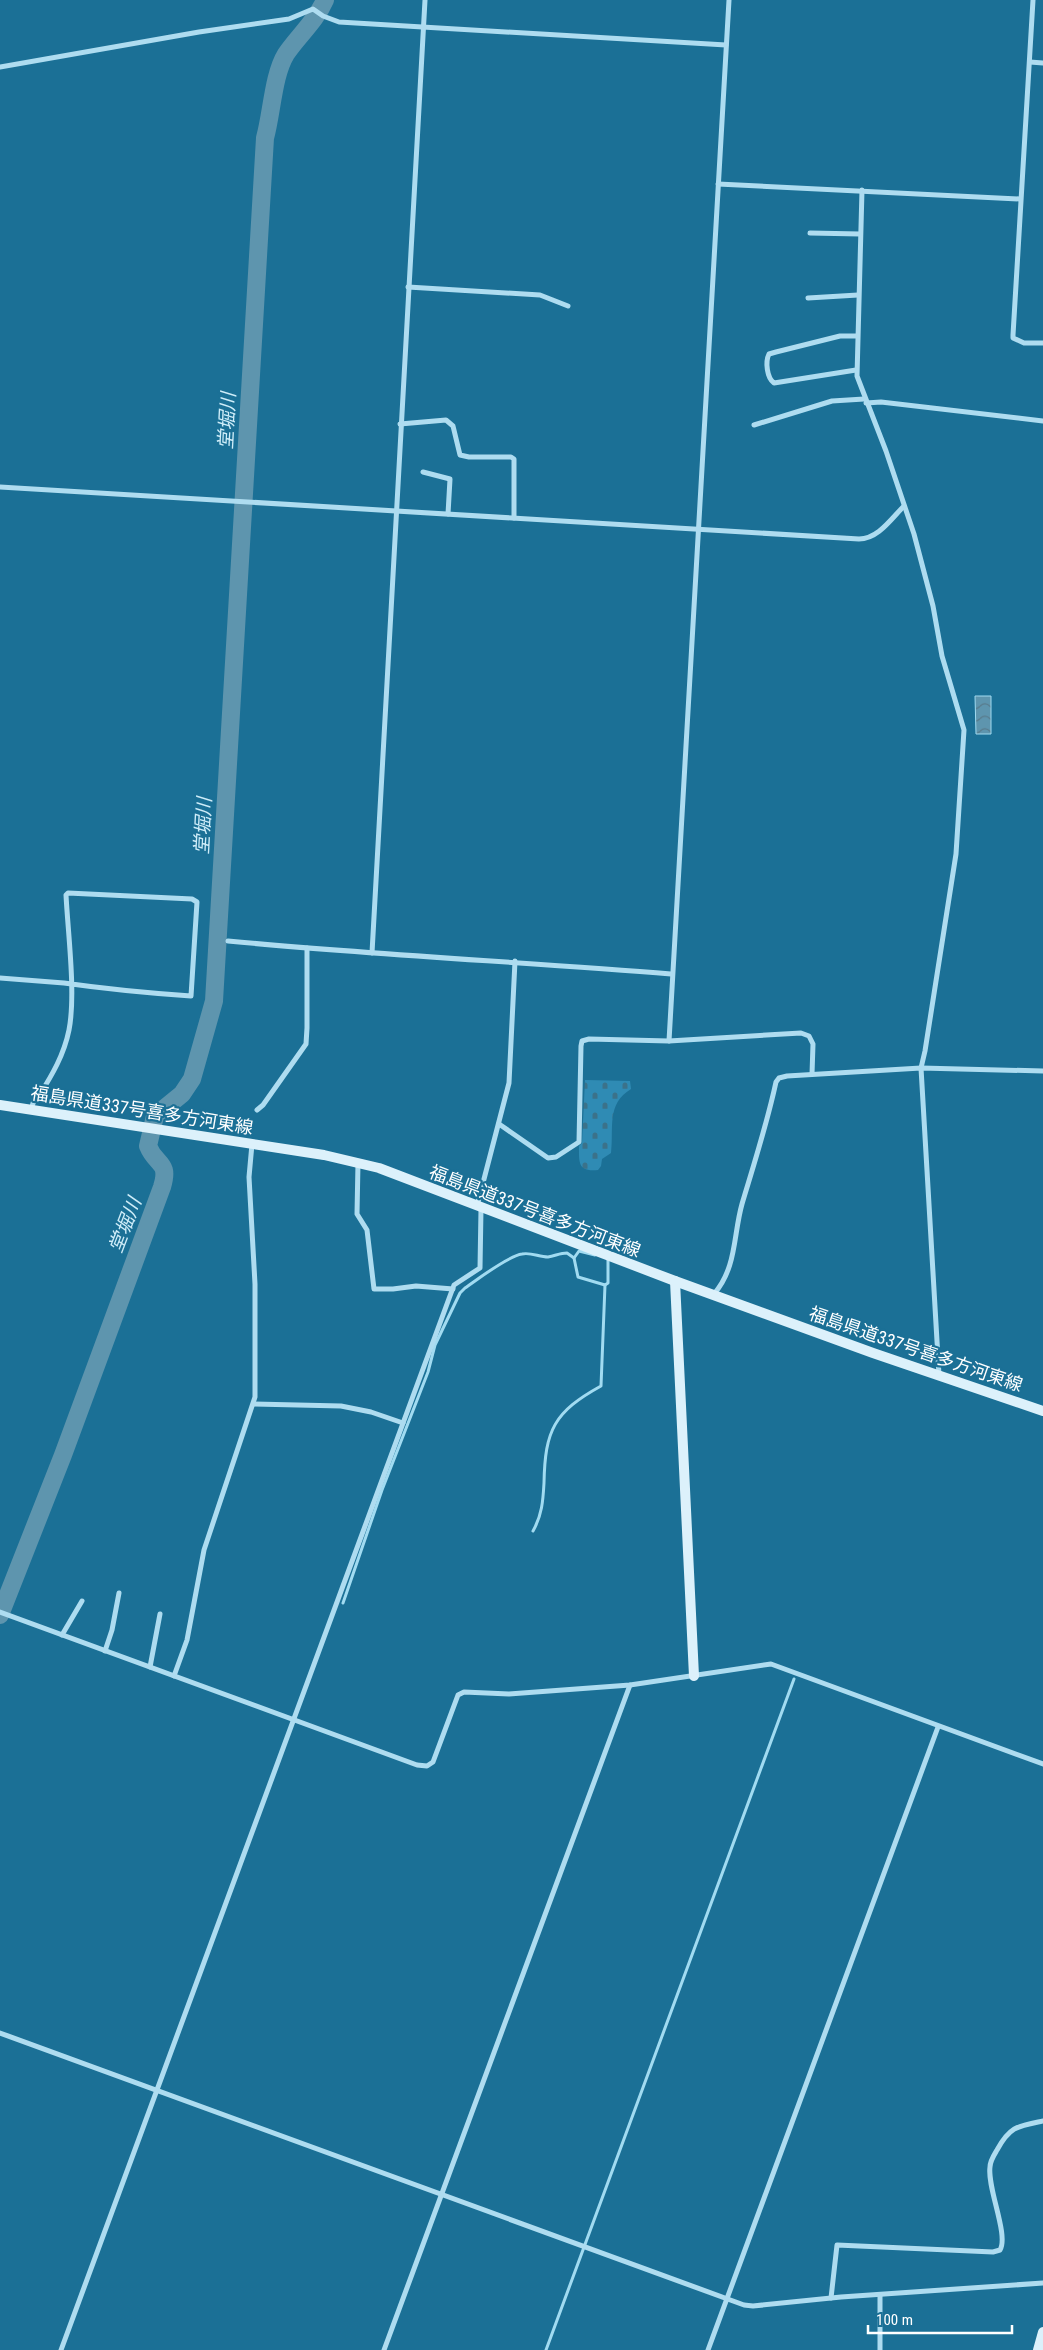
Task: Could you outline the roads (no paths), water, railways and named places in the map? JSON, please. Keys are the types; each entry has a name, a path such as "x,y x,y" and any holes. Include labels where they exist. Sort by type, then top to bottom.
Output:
{"main road":[{"name":"福島県道337号喜多方河東線","path":"0,1105 252,1143 379,1168 479,1208 675,1281 1043,1411"},
{"path":"675,1281 694,1676"},
{"path":"1038,2350 1043,2332"}],"street":[{"path":"372,953 395,510 425,0"},
{"path":"669,1041 671,974 729,0"},
{"path":"1033,0 1013,338 1018,341 1043,343"},
{"path":"0,67 199,32 289,20 313,9 323,16 339,22 726,45"},
{"path":"1030,62 1043,63"},
{"path":"718,184 1020,199"},
{"path":"862,190 856,370 865,401 886,451 929,589 940,645 964,730 956,854 921,1068 939,1375"},
{"path":"810,233 860,234"},
{"path":"408,287 540,295 568,306"},
{"path":"808,298 858,295"},
{"path":"856,370 774,384 770,380 766,360 769,354 776,352 840,336 857,336"},
{"path":"754,425 832,401 881,402 1043,421"},
{"path":"400,424 446,420 453,426 460,455 469,457 511,457 514,459 514,518"},
{"path":"423,472 450,479 448,514"},
{"path":"0,487 866,539 877,534 904,506"},
{"path":"0,978 70,984 123,991 191,996 197,902 192,899 68,893 66,895 70,984 70,1023 60,1060 39,1096 34,1100 31,1110"},
{"path":"228,941 671,974"},
{"path":"257,1110 263,1105 306,1044 308,1028 307,948"},
{"path":"61,2350 454,1285 480,1268 479,1208 509,1083 515,961"},
{"path":"499,1124 548,1158 556,1157 579,1142 582,1042 589,1039 669,1041 801,1033 809,1036 813,1044 812,1074"},
{"path":"714,1295 728,1273 738,1236 741,1207 776,1082 779,1078 812,1074 921,1068 1043,1072"},
{"path":"174,1676 186,1640 204,1550 254,1404 255,1284 249,1178 252,1143"},
{"path":"358,1163 357,1214 367,1230 374,1289 416,1286 453,1289"},
{"path":"254,1404 341,1406 372,1412 403,1423"},
{"path":"106,1651 119,1593"},
{"path":"62,1635 82,1601"},
{"path":"0,1612 417,1765 427,1766 433,1762 458,1695 464,1692 509,1694 630,1685 771,1664 938,1727 1043,1764"},
{"path":"150,1667 160,1614"},
{"path":"384,2350 630,1685"},
{"path":"708,2350 938,1727"},
{"path":"0,2033 158,2089 726,2300 753,2306 831,2298 1043,2283"},
{"path":"831,2298 837,2245 993,2252 1000,2250 1003,2238 990,2183 991,2162 1006,2134 1016,2127 1043,2121"},
{"path":"880,2296 880,2350"}],"water":[{"path":"975,696 991,696 991,734 976,734"}],"waterway":[{"name":"堂堀川","path":"0,1615 63,1455 162,1187 164,1179 163,1168 148,1146 155,1116 182,1094 192,1079 214,1001 265,138 278,72 286,54 317,15 325,0"},
{"path":"574,1258 579,1251 595,1255"},
{"path":"343,1603 382,1490 428,1372 435,1345 460,1293 501,1263 525,1254 548,1257 567,1253 574,1258 578,1277 605,1285 608,1283 608,1259"},
{"path":"533,1531 542,1508 547,1449 555,1424 572,1405 601,1386 605,1285"},
{"path":"546,2350 794,1679"}]}
